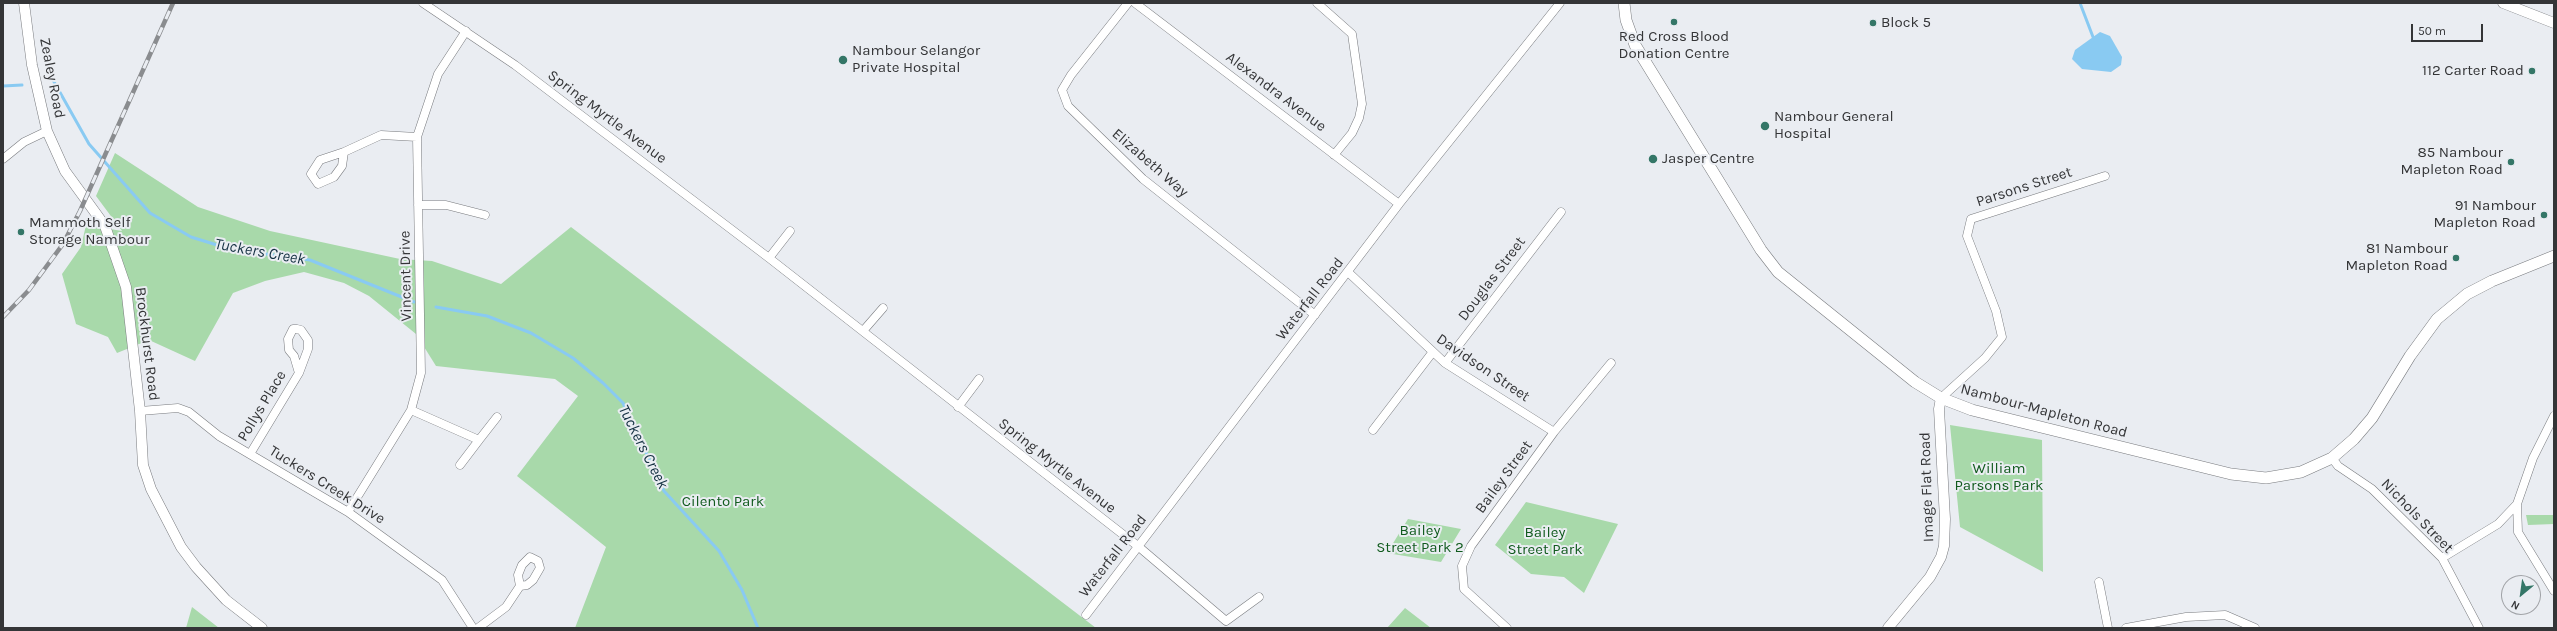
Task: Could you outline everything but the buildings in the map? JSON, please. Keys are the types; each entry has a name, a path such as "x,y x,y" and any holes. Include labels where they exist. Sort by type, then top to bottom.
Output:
{"main road":[{"name":"Nambour-Mapleton Road","path":"1624,3 1626,20 1635,45 1769,261 1798,290 1916,382 1941,398 1979,412 2231,474 2266,478 2294,473 2332,458 2354,439 2372,418 2410,356 2439,318 2467,294 2492,280 2554,256"}],"street":[{"name":"Zealey Road","path":"3,159 24,142 47,131 32,65 24,3"},
{"name":"Spring Myrtle Avenue","path":"423,3 515,64 769,258 1139,547 1226,621 1259,597"},
{"name":"Elizabeth Way","path":"1128,3 1070,76 1062,90 1068,106 1143,179 1315,315"},
{"name":"Alexandra Avenue","path":"1135,3 1399,204"},
{"path":"1317,3 1352,34 1362,104 1359,118 1352,133 1334,155"},
{"name":"Waterfall Road","path":"1086,615 1315,315 1349,273 1399,204 1560,3"},
{"path":"2503,3 2554,24"},
{"name":"Vincent Drive","path":"348,512 411,410 421,374 417,137 438,74 466,31"},
{"name":"Brockhurst Road","path":"47,131 65,171 105,226 126,287 140,411 143,465 151,489 181,547 196,567 226,600 262,628"},
{"path":"344,152 381,135 417,137"},
{"name":"Parsons Street","path":"1941,398 1985,358 2002,337 1996,311 1967,236 1971,219 2105,176"},
{"path":"418,204 446,206 484,215"},
{"name":"Douglas Street","path":"1445,363 1561,212"},
{"path":"769,258 790,231"},
{"name":"Davidson Street","path":"1349,273 1432,353 1445,363 1554,432"},
{"path":"863,331 883,308"},
{"name":"Pollys Place","path":"250,454 298,373 308,349 308,340 304,333 297,329 293,329 288,339 289,350 296,361 298,373"},
{"path":"1373,430 1432,353"},
{"name":"Bailey Street","path":"1507,628 1464,589 1462,566 1471,546 1554,432 1611,363"},
{"path":"958,407 979,379"},
{"name":"Image Flat Road","path":"1888,628 1930,577 1941,557 1944,546 1945,519 1939,409 1941,398"},
{"name":"Tuckers Creek Drive","path":"140,411 178,408 189,412 219,436 348,512 442,580 473,628"},
{"path":"411,410 479,440"},
{"path":"2442,558 2498,524 2516,504 2533,458 2554,416"},
{"path":"460,465 497,417"},
{"name":"Nichols Street","path":"2332,458 2338,466 2372,489 2442,558 2479,628"},
{"path":"2516,504 2518,532 2554,591"},
{"path":"2099,582 2108,628"},
{"path":"478,628 506,607 520,586"},
{"path":"2126,628 2186,617 2225,615 2255,628"}],"green space":[{"name":"Cilento Park","path":"115,153 198,207 270,231 400,259 432,261 501,284 571,227 1096,628 575,628 606,547 517,476 578,396 555,379 436,366 416,334 369,296 344,283 304,272 265,281 233,293 195,361 149,340 117,353 108,337 76,324 62,274 81,247 86,225 122,231 96,196"},
{"name":"William Parsons Park","path":"1950,425 2042,440 2043,572 1960,527"},
{"name":"Bailey Street Park","path":"1526,502 1618,524 1584,593 1564,577 1531,574 1495,545"},
{"path":"2526,515 2554,515 2554,524 2528,525"},
{"name":"Bailey Street Park 2","path":"1408,519 1461,529 1441,562 1387,553"},
{"path":"192,607 219,628 186,628"},
{"path":"1405,608 1431,628 1387,628"}],"water":[{"path":"2100,32 2110,36 2122,57 2121,65 2111,72 2082,69 2072,59 2075,50"}],"waterway":[{"path":"2080,3 2093,37"},
{"name":"Tuckers Creek","path":"53,80 89,144 150,213 191,237 230,249 310,260 414,302"},
{"name":"Tuckers Creek","path":"3,86 22,85"},
{"name":"Tuckers Creek","path":"436,307 487,316 531,333 573,358 603,383 623,403 664,491 719,551 742,590 758,628"}],"railway":[{"path":"3,317 29,290 63,244 80,211 173,3"}],"place":[{"name":"Red Cross Blood Donation Centre","path":"1674,22"},
{"name":"Block 5","path":"1873,23"},
{"name":"Nambour Selangor Private Hospital","path":"843,60"},
{"name":"112 Carter Road","path":"2532,71"},
{"name":"Nambour General Hospital","path":"1765,126"},
{"name":"Jasper Centre","path":"1653,159"},
{"name":"85 Nambour Mapleton Road","path":"2511,162"},
{"name":"91 Nambour Mapleton Road","path":"2544,215"},
{"name":"Mammoth Self Storage Nambour","path":"21,232"},
{"name":"81 Nambour Mapleton Road","path":"2456,258"}]}
